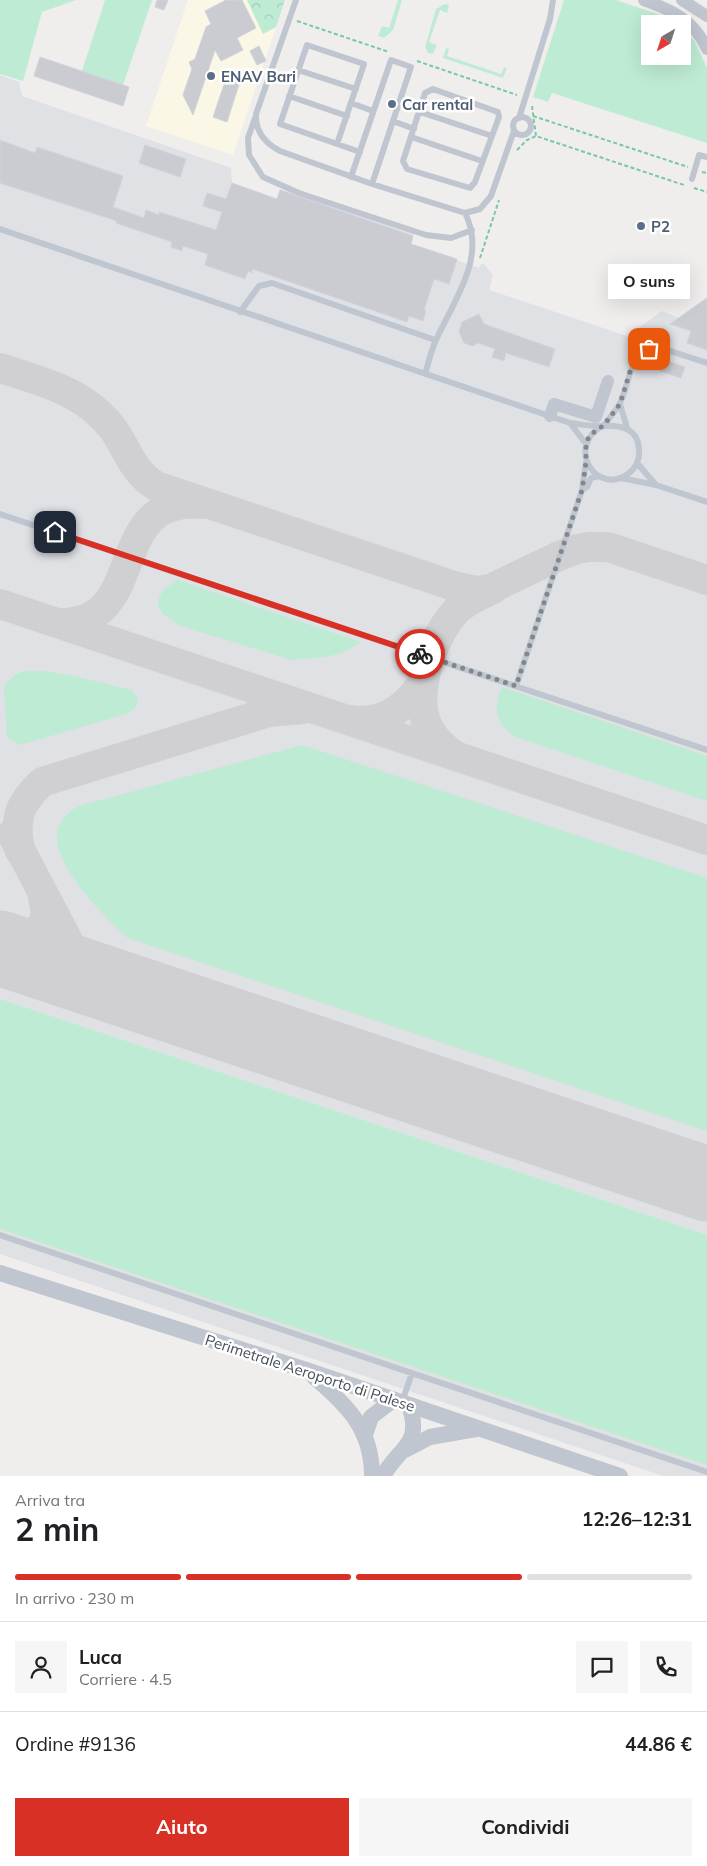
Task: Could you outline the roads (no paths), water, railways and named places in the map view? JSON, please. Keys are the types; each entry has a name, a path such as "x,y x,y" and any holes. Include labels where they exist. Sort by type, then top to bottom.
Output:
{"street":[{"path":"682,0 707,16"},
{"path":"649,2 672,11 690,23 702,37 707,49"},
{"path":"550,416 554,404 596,417 608,382"},
{"name":"Perimetrale Aeroporto di Palese","path":"0,1273 306,1370 620,1476"},
{"path":"306,1370 349,1409 365,1435 372,1460 372,1476"},
{"path":"365,1435 372,1417 402,1402 414,1428 413,1436 405,1450 383,1476"},
{"path":"405,1450 430,1437 479,1428"}],"lane":[{"path":"296,0 248,138 249,155 262,177 299,193 426,235 451,238 472,230"},
{"path":"256,114 259,133 270,146 291,156 465,213 480,209 491,196 514,131 514,122 519,118 550,19 553,0"},
{"path":"338,144 364,64 307,45 280,124 360,152"},
{"path":"351,177 391,60 411,67 372,184"},
{"path":"298,70 356,89"},
{"path":"434,89 493,108 498,112 499,117 492,136 470,188 464,188 408,169 403,161 420,112 425,93 434,89"},
{"path":"289,96 347,116"},
{"path":"351,103 373,111"},
{"path":"420,112 492,136"},
{"path":"514,131 522,136 528,134 531,129 531,123 527,118 519,118"},
{"path":"393,122 414,129"},
{"path":"411,137 482,161"},
{"path":"692,179 699,155 707,158"},
{"path":"426,374 436,340 462,287 472,250 472,230 465,213"},
{"path":"0,229 570,423 603,426 612,424 627,428"},
{"path":"240,312 259,286 272,283 436,340"},
{"path":"516,686 582,490 586,462 586,444 589,436 603,426 620,404 633,362 643,352 664,348 707,363"},
{"path":"582,490 587,487 592,478 600,476 613,479 627,475 637,463 640,448 637,440 627,428 620,404"},
{"path":"570,423 586,444"},
{"path":"586,462 600,476"},
{"path":"637,463 656,485"},
{"path":"620,478 656,485 707,502"},
{"path":"0,514 707,750"},
{"path":"0,1235 707,1472"},
{"path":"402,1402 412,1373"}],"place":[{"name":"ENAV Bari","path":"211,76"},
{"name":"Car rental","path":"392,104"},
{"name":"P2","path":"641,226"},
{"name":"O suns","path":"649,349"}]}
